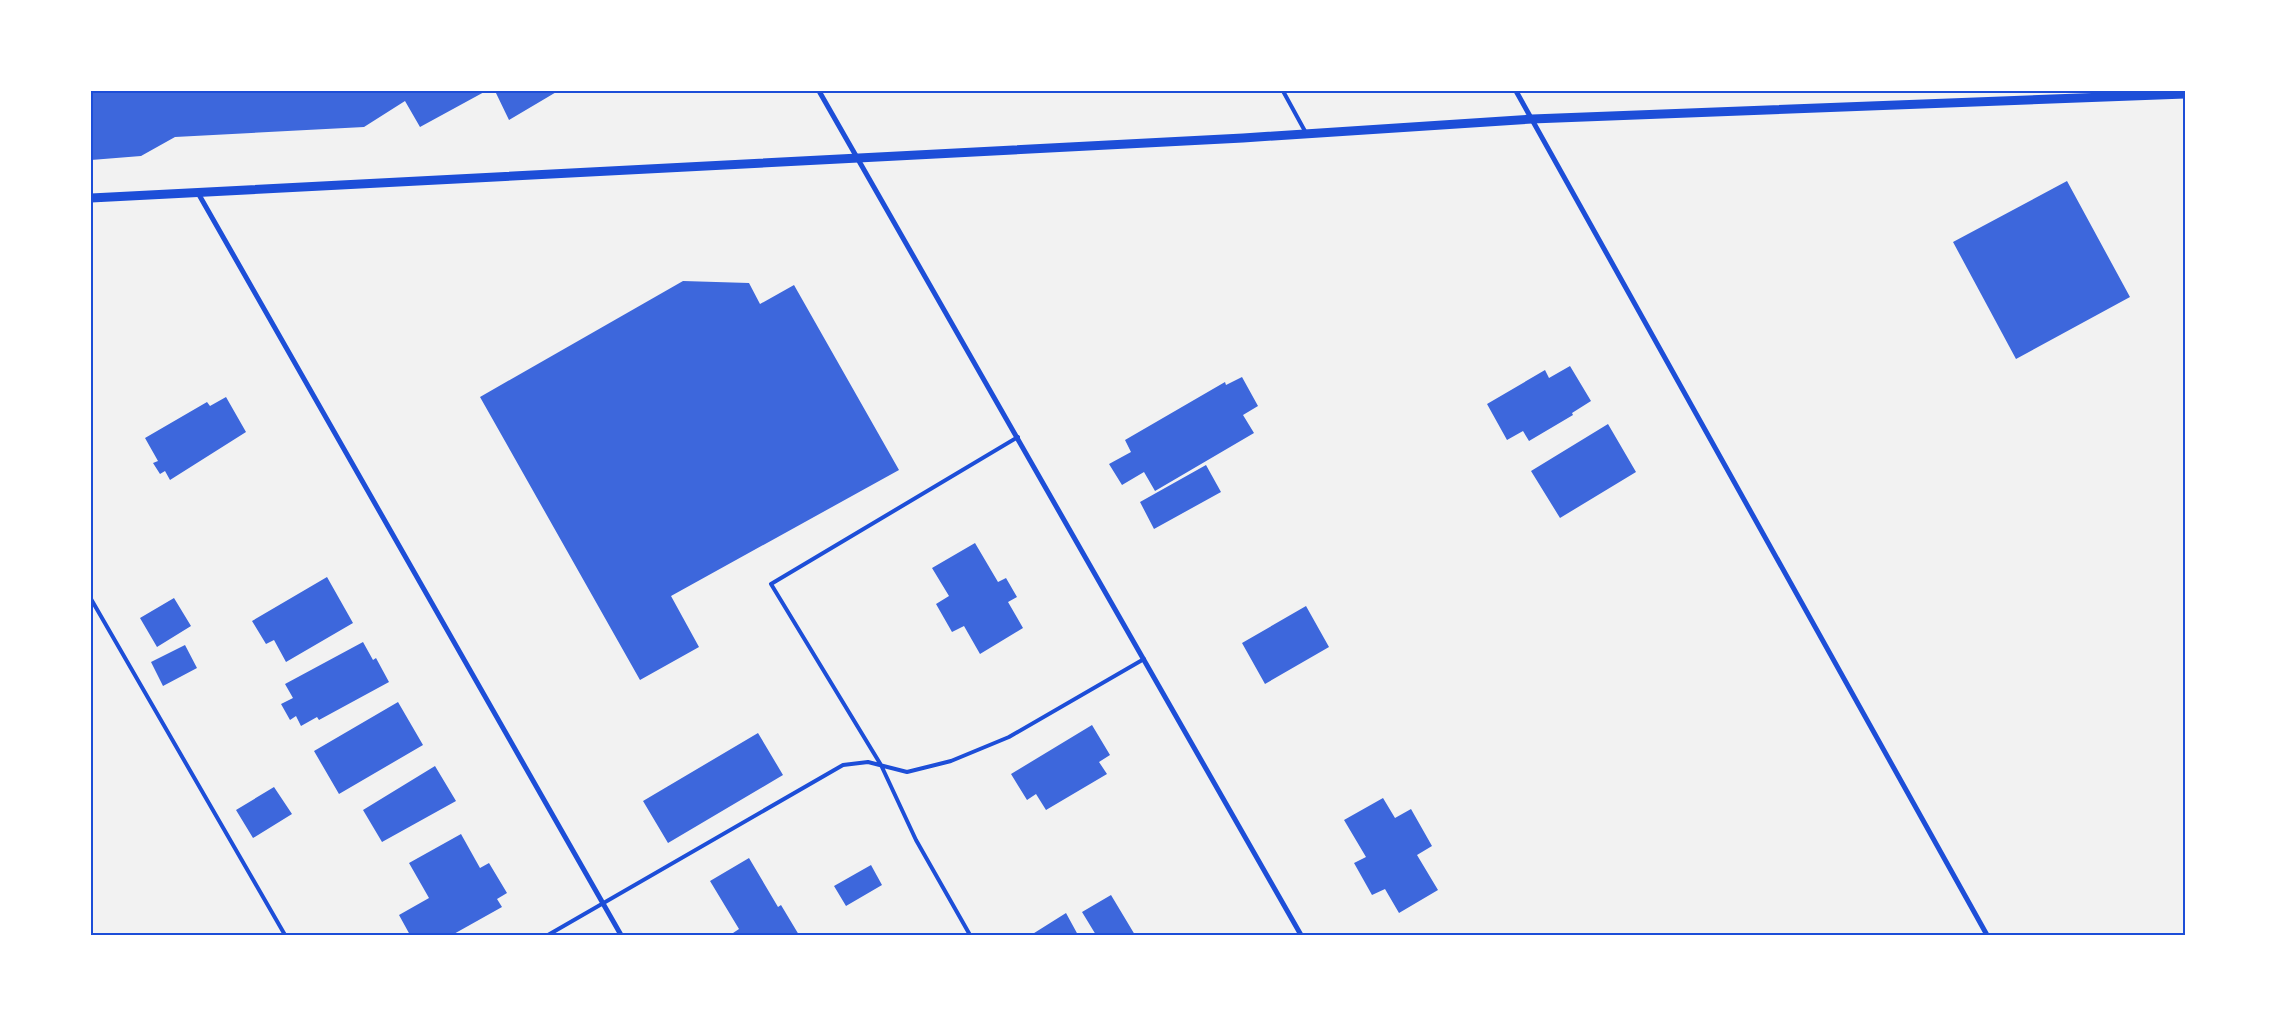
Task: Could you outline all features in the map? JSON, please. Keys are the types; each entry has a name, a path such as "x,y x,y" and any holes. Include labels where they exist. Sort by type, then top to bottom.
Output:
{"street":[{"path":"819,91 1301,935"},
{"path":"1516,91 1988,935"},
{"path":"91,198 1306,134 1532,119 2185,94"},
{"path":"198,193 621,935"}],"lane":[{"path":"1282,91 1306,134"},
{"path":"970,935 916,840 881,765 771,584 1018,437"},
{"path":"91,599 285,935"},
{"path":"548,935 843,765 868,762 906,772 950,761 1009,737 1144,659"}],"building":[{"path":"91,91 486,91 420,127 405,101 364,127 175,137 141,156 91,160"},
{"path":"495,91 558,91 509,120"},
{"path":"2067,181 2130,297 2016,359 1953,242"},
{"path":"683,281 749,283 760,304 794,285 899,470 671,596 699,647 640,680 480,397"},
{"path":"1570,366 1591,401 1572,413 1573,415 1529,441 1523,431 1507,440 1487,404 1545,370 1549,378"},
{"path":"1242,377 1258,406 1243,415 1254,433 1155,491 1144,472 1122,485 1109,464 1131,452 1125,440 1225,382 1226,385"},
{"path":"226,397 246,432 170,480 165,471 160,474 153,463 158,461 145,438 207,402 210,406"},
{"path":"1608,424 1636,472 1560,518 1531,471"},
{"path":"1206,465 1221,492 1154,529 1140,502"},
{"path":"975,543 998,582 1006,578 1017,597 1008,602 1023,628 980,654 964,626 952,632 936,604 949,596 932,568"},
{"path":"327,577 353,623 286,662 274,640 266,644 252,621"},
{"path":"174,598 191,626 157,647 140,618"},
{"path":"1306,606 1329,647 1265,684 1242,643"},
{"path":"363,642 373,660 376,658 389,682 319,720 317,717 301,726 296,716 290,720 281,704 293,698 285,684"},
{"path":"185,645 197,668 163,686 151,662"},
{"path":"398,702 423,745 339,794 314,751"},
{"path":"1092,725 1110,755 1099,762 1107,774 1046,810 1036,794 1027,800 1011,774"},
{"path":"758,733 783,775 668,843 643,801"},
{"path":"435,766 456,801 382,842 363,810"},
{"path":"274,787 292,814 253,838 236,810"},
{"path":"1383,798 1395,818 1411,809 1432,846 1417,855 1438,890 1399,913 1385,889 1372,895 1354,863 1366,857 1344,820"},
{"path":"461,834 480,868 489,863 507,893 497,899 502,907 452,935 410,935 399,915 429,898 409,863"},
{"path":"749,858 778,907 781,905 799,935 730,935 739,929 710,881"},
{"path":"871,865 882,885 846,906 834,886"},
{"path":"1111,895 1135,935 1096,935 1082,912"},
{"path":"1066,913 1078,935 1031,935"}]}
